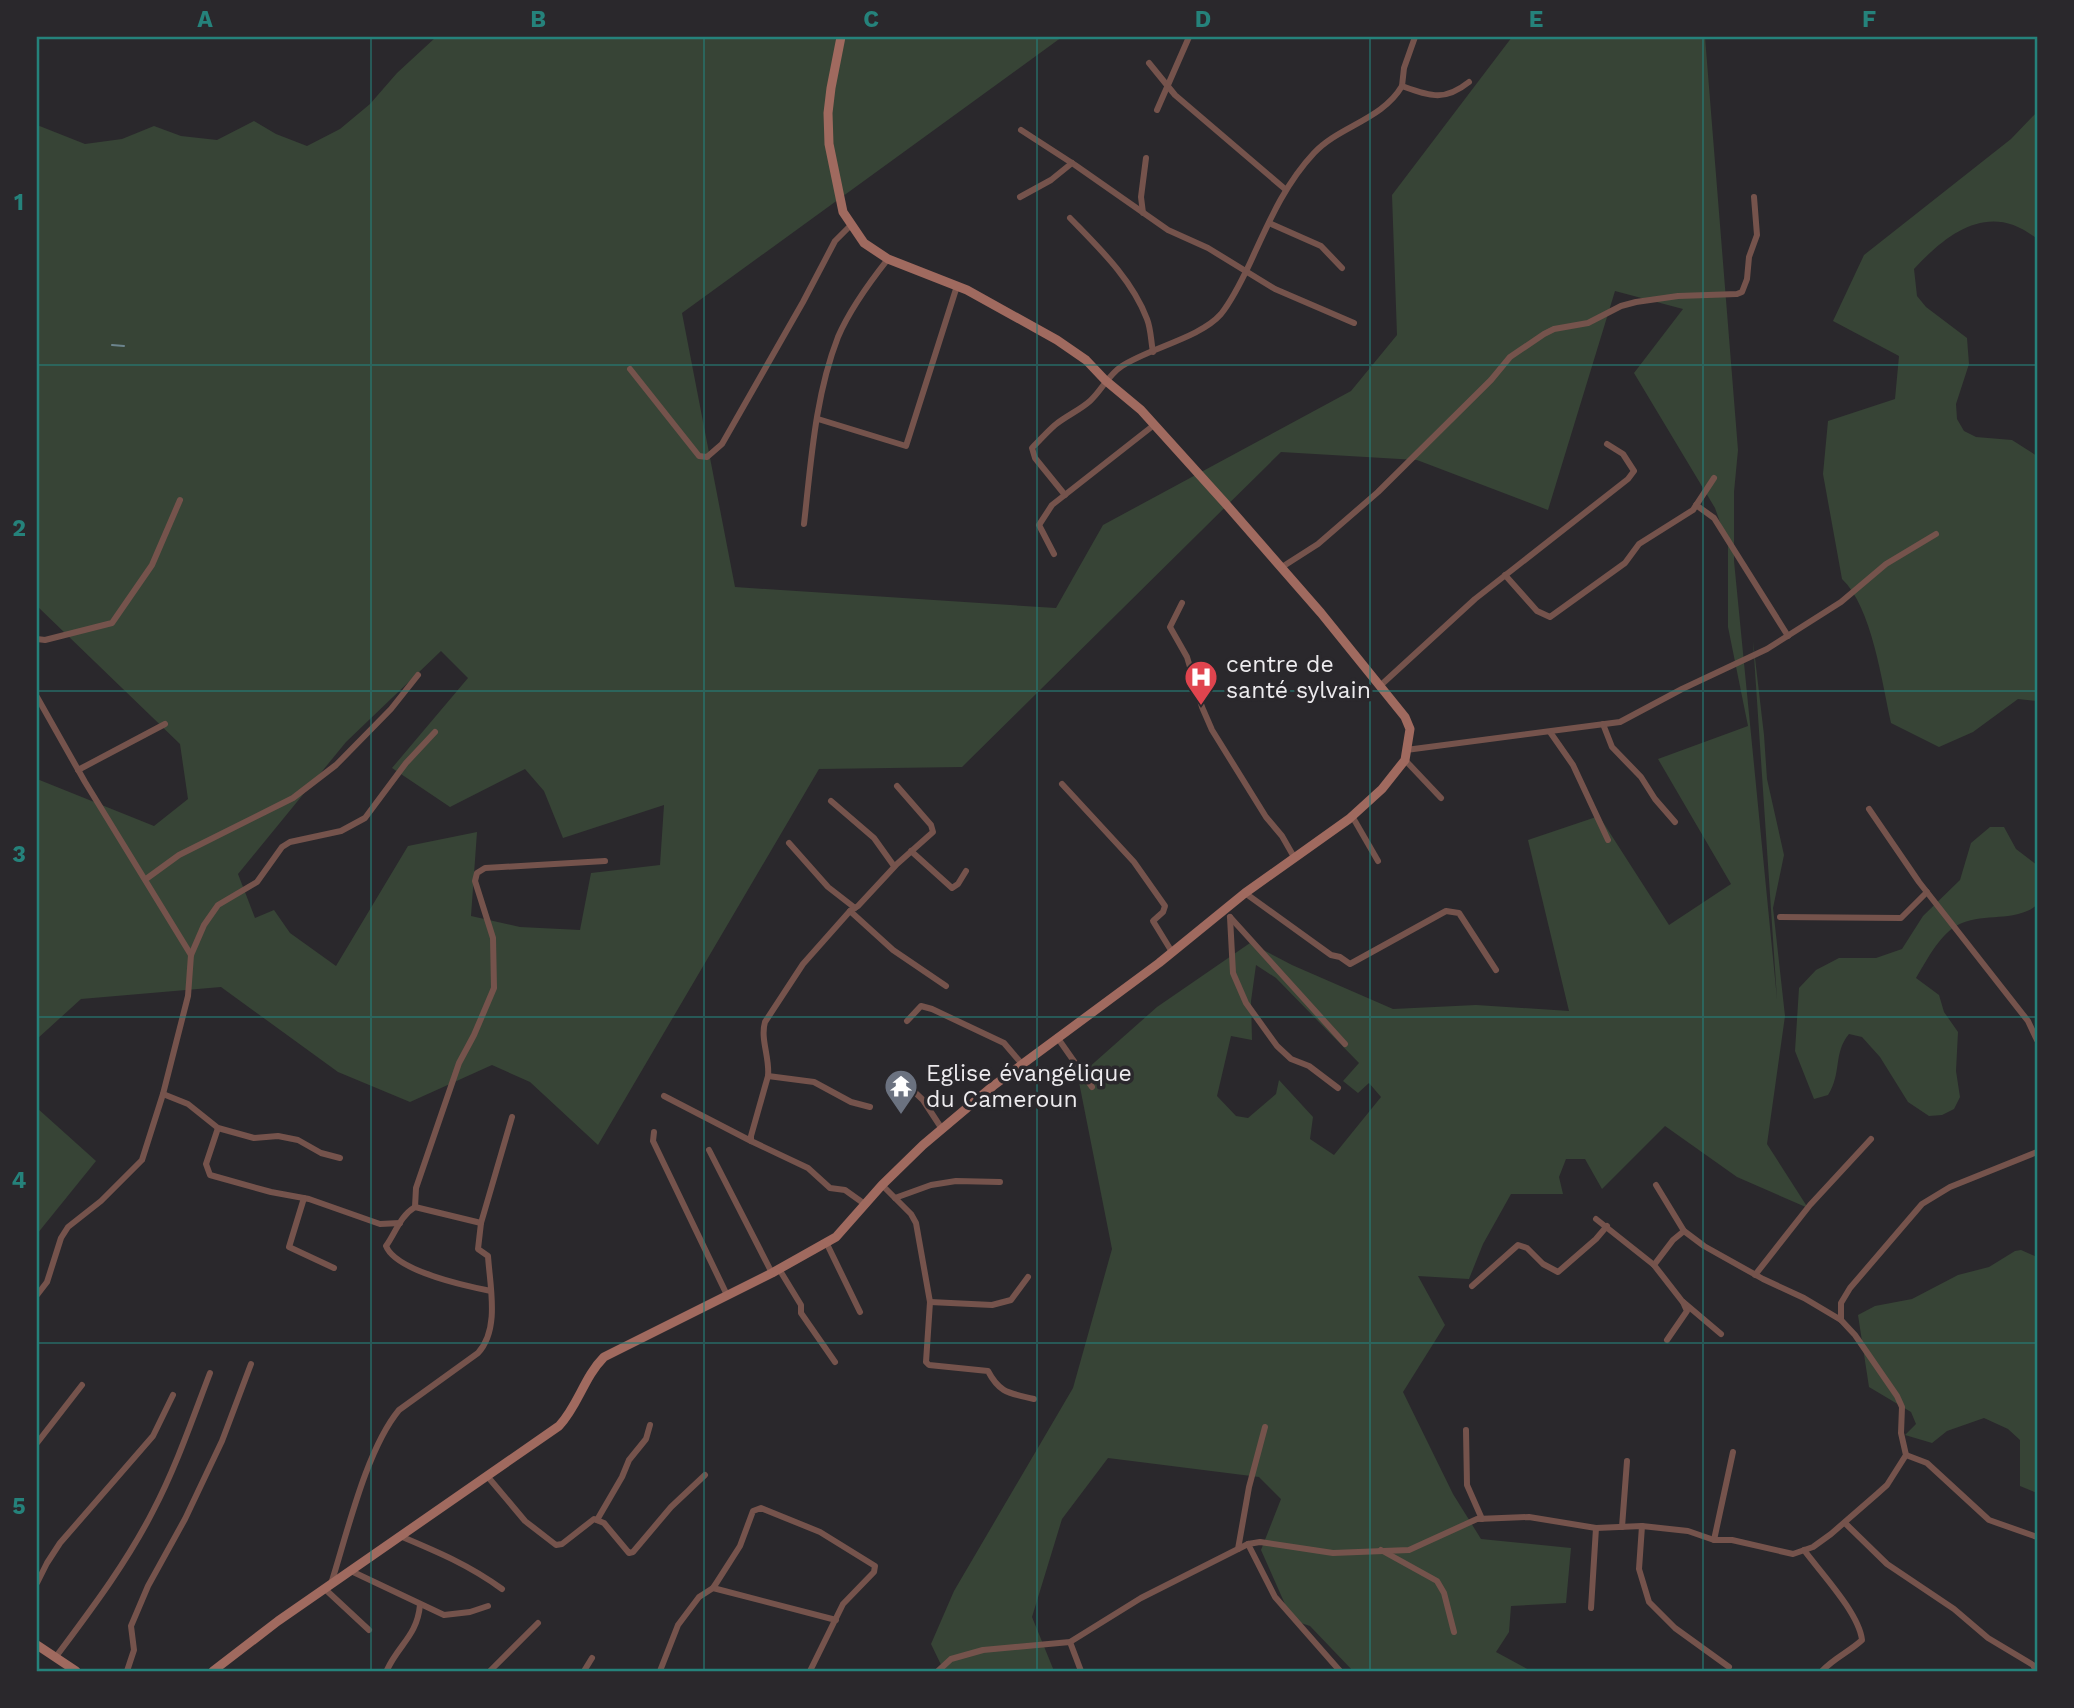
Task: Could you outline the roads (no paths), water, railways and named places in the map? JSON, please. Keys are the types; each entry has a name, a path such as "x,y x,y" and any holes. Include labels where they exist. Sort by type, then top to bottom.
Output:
{"street":[{"path":"213,1671 278,1621 559,1426 570,1413 596,1365 604,1357 776,1271 845,1228 882,1185 993,1086 1227,914 1245,893 1352,816 1382,789 1406,755 1410,729 1405,717 1381,685 1282,567 1141,410 1086,360 1057,340 957,286 888,259 864,243 851,225 838,198 829,144 828,113 841,37"},
{"path":"1157,110 1189,37"},
{"path":"1065,495 1035,458 1032,448 1054,426 1091,400 1105,380 1120,367 1214,320 1231,299 1246,272 1285,189 1326,141 1366,119 1396,95 1402,86 1407,55 1415,37"},
{"path":"1149,63 1175,95 1285,189"},
{"path":"1402,86 1442,96 1450,95 1469,82"},
{"path":"1021,130 1168,230 1208,248 1298,300 1354,323"},
{"path":"1143,213 1141,197 1146,158"},
{"path":"1020,197 1051,180 1072,163"},
{"path":"1282,567 1318,544 1378,492 1491,380 1510,357 1544,334 1554,329 1588,323 1621,306 1636,302 1742,292 1749,257 1757,235 1754,197"},
{"path":"1070,218 1131,288 1147,321 1153,352"},
{"path":"1269,223 1321,246 1342,268"},
{"path":"630,369 699,456 707,457 722,444 835,241 851,225"},
{"path":"804,524 821,394 839,336 866,287 888,259"},
{"path":"818,419 906,446 957,286"},
{"path":"1054,554 1039,525 1052,505 1154,425"},
{"path":"1381,685 1475,599 1628,479 1634,471 1623,454 1607,444"},
{"path":"1505,575 1537,611 1550,617 1625,563 1639,544 1693,510 1714,478"},
{"path":"37,639 44,640 112,623 152,565 180,500"},
{"path":"1696,505 1714,518 1788,636"},
{"path":"1406,755 1620,722 1767,649 1841,602 1886,564 1936,534"},
{"path":"1182,603 1170,627 1187,657 1204,713 1241,778 1294,857"},
{"path":"146,879 179,855 293,798 335,765 391,709 418,675"},
{"path":"37,697 78,770 191,955"},
{"path":"78,770 165,724"},
{"path":"1603,724 1612,747 1641,777 1675,822"},
{"path":"37,1295 47,1282 61,1238 68,1227 102,1201 142,1160 163,1094 188,996 191,955 204,925 218,905 257,882 282,847 290,842 341,831 365,818 406,763 435,732"},
{"path":"1550,732 1573,765 1608,840"},
{"path":"1406,755 1441,798"},
{"path":"1062,784 1133,862 1165,906 1163,912 1153,921 1172,952"},
{"path":"751,1141 768,1076 763,1033 765,1022 803,964 894,866 933,832 931,825 897,786"},
{"path":"831,801 874,838 894,866"},
{"path":"1868,809 1927,892 2028,1021 2037,1040"},
{"path":"1352,816 1378,861"},
{"path":"789,843 828,887 893,950 946,986"},
{"path":"911,851 952,888 966,871"},
{"path":"415,1207 416,1188 459,1062 494,988 493,939 475,881 477,873 485,867 605,861"},
{"path":"1780,917 1901,918 1927,892"},
{"path":"1245,893 1331,955 1350,964 1446,911 1453,911 1463,917 1496,970"},
{"path":"1227,914 1345,1044"},
{"path":"1227,914 1233,973 1245,1003 1291,1059 1310,1066 1338,1088"},
{"path":"907,1021 921,1006 932,1009 1000,1041 1022,1064"},
{"path":"2028,1021 2037,1019"},
{"path":"1057,1037 1092,1087"},
{"path":"768,1076 814,1082 851,1102 870,1107"},
{"path":"905,1083 923,1100 942,1129"},
{"path":"163,1094 187,1104 218,1128 254,1138 278,1136 298,1140 321,1153 340,1158"},
{"path":"664,1096 808,1168 830,1188 845,1190 866,1205"},
{"path":"328,1588 383,1435 399,1410 478,1353 487,1343 491,1329 488,1256 478,1249 481,1223 512,1117"},
{"path":"218,1128 206,1164 210,1175 304,1198 380,1224 400,1223"},
{"path":"654,1132 653,1141 727,1295"},
{"path":"1755,1275 1810,1205 1871,1139"},
{"path":"709,1150 776,1271 801,1305 801,1313 835,1362"},
{"path":"1841,1320 1841,1303 1850,1288 1922,1204 1950,1187 2037,1152"},
{"path":"895,1198 931,1185 956,1181 1000,1182"},
{"path":"882,1185 911,1214 916,1223 930,1302 925,1358 927,1364 988,1371 1004,1392 1034,1399"},
{"path":"938,1671 951,1659 983,1650 1070,1642 1141,1598 1248,1544 1260,1542 1333,1553 1380,1549 1409,1550 1477,1519 1529,1517 1596,1528 1642,1526 1688,1531 1714,1540 1732,1540 1793,1554 1813,1547 1887,1485 1906,1455 1901,1433 1902,1407 1883,1375 1841,1320 1704,1246 1684,1231 1656,1185"},
{"path":"304,1198 289,1247 334,1268"},
{"path":"481,1223 415,1207 405,1214 386,1246 393,1257 445,1282 491,1291"},
{"path":"1596,1219 1654,1265 1682,1301 1687,1311 1667,1340"},
{"path":"1472,1286 1518,1245 1527,1248 1543,1264 1558,1272 1607,1226"},
{"path":"1654,1265 1673,1240 1684,1231"},
{"path":"826,1242 860,1312"},
{"path":"930,1302 992,1305 1011,1300 1028,1277"},
{"path":"1682,1301 1721,1334"},
{"path":"127,1671 134,1650 131,1626 148,1586 185,1520 222,1440 251,1364"},
{"path":"55,1658 98,1601 152,1513 175,1465 210,1373"},
{"path":"37,1443 82,1385"},
{"path":"37,1583 60,1543 153,1436 173,1395"},
{"path":"597,1520 629,1460 646,1439 650,1425"},
{"path":"1238,1549 1249,1487 1265,1427"},
{"path":"1466,1430 1467,1485 1482,1519"},
{"path":"1714,1540 1733,1452"},
{"path":"1906,1455 1927,1463 1989,1520 2037,1537"},
{"path":"1622,1527 1627,1461"},
{"path":"488,1477 525,1521 556,1545 562,1544 590,1521 597,1520 604,1523 627,1552 631,1553 671,1507 705,1475"},
{"path":"660,1671 678,1625 699,1597 713,1588 740,1546 753,1511 761,1508 820,1532 875,1566 874,1572 843,1604 810,1671"},
{"path":"1844,1522 1887,1564 1954,1609 1988,1637 2033,1665 2035,1671"},
{"path":"1642,1526 1639,1569 1649,1602 1675,1628 1729,1667"},
{"path":"1591,1608 1596,1528"},
{"path":"400,1536 477,1571 502,1589"},
{"path":"1248,1544 1275,1597 1340,1671"},
{"path":"1380,1549 1437,1581 1444,1593 1454,1632"},
{"path":"1804,1550 1850,1610 1861,1629 1863,1640 1850,1651 1834,1658 1822,1671"},
{"path":"351,1571 444,1615 488,1606"},
{"path":"328,1588 369,1629"},
{"path":"713,1588 836,1620"},
{"path":"387,1670 396,1652 412,1634 420,1605"},
{"path":"490,1671 538,1623"},
{"path":"1070,1642 1081,1671"},
{"path":"37,1645 76,1671"},
{"path":"584,1671 592,1658"}],"waterway":[{"path":"112,345 124,346"}],"place":[{"name":"centre de santé sylvain","path":"1201,707"},
{"name":"Eglise évangélique du Cameroun","path":"901,1116"}]}
